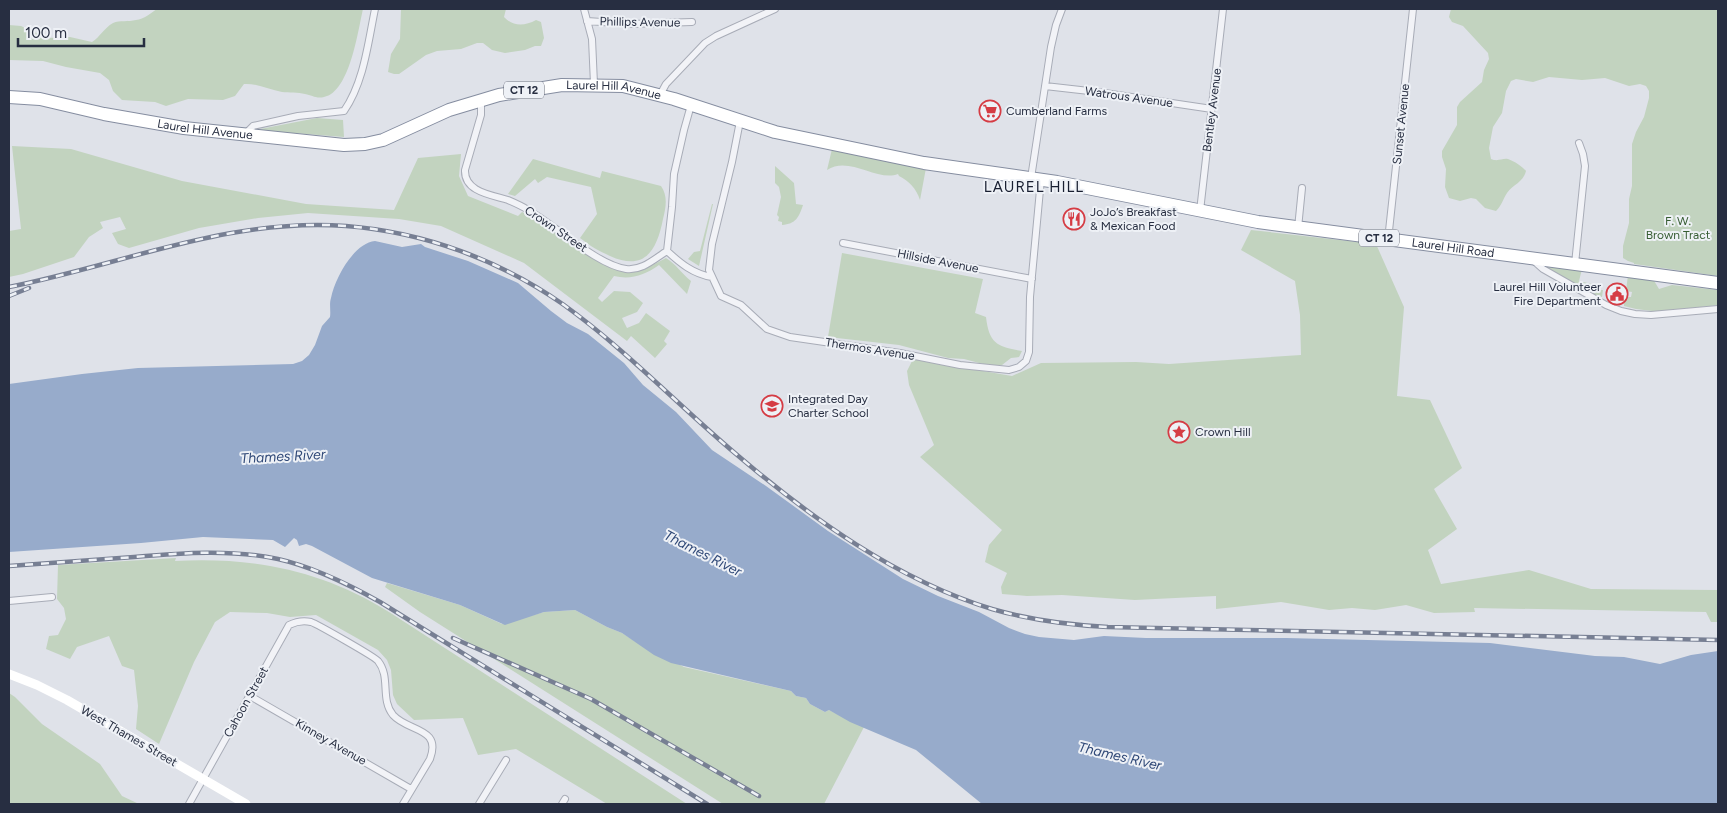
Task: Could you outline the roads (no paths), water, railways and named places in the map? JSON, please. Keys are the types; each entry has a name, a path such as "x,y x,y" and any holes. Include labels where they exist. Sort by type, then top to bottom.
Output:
{"highway":[{"name":"Laurel Hill Avenue","path":"9,97 40,99 156,123 338,145 368,144 392,136 443,112 481,100 534,88 594,84 626,86 788,135 916,162 1036,179"},
{"name":"Laurel Hill Road","path":"1036,179 1258,222 1718,283"}],"main road":[{"name":"West Thames Street","path":"9,674 51,691 246,804"}],"street":[{"path":"244,135 253,126 298,116 344,111 350,102 363,66 375,9"},
{"path":"584,9 592,39 594,84"},
{"path":"660,95 666,84 704,44 716,36 775,9"},
{"name":"Thermos Avenue","path":"740,122 709,261 709,270 721,296 738,302 763,327 780,335 900,353 955,364 1009,370 1022,365 1028,356 1036,179 1045,86 1052,41 1062,9"},
{"name":"Bentley Avenue","path":"1200,211 1224,9"},
{"name":"Sunset Avenue","path":"1388,240 1413,9"},
{"name":"Phillips Avenue","path":"587,21 638,24 692,22"},
{"name":"Watrous Avenue","path":"1045,86 1212,109"},
{"name":"Crown Street","path":"481,100 481,115 465,170 466,179 472,187 512,202 534,213 589,252 618,267 628,269 640,267 667,251"},
{"path":"691,105 674,174 667,251 690,270 712,277"},
{"path":"1574,264 1584,166 1583,154 1579,143"},
{"path":"1298,228 1302,188"},
{"name":"Hillside Avenue","path":"843,243 1032,279"},
{"path":"1532,258 1543,268 1608,306 1621,311 1651,315 1718,309"},
{"path":"9,601 52,597"},
{"name":"Cahoon Street","path":"189,804 289,624 296,621 314,623 378,660 385,676 385,696 388,709 397,720 426,734 432,742 433,751 430,759 412,789"},
{"name":"Kinney Avenue","path":"250,696 412,789"},
{"path":"479,804 506,760"},
{"path":"403,804 412,789"}],"water":[{"name":"Thames River","path":"375,241 402,247 421,244 468,261 518,283 551,311 567,323 588,334 624,363 643,385 676,412 712,450 828,531 903,579 1025,634 1074,640 1104,636 1490,643 1595,656 1624,657 1660,664 1691,655 1718,651 1718,804 982,804 916,750 850,722 829,710 825,712 810,704 806,698 796,696 791,691 671,663 654,655 622,633 575,610 544,612 505,625 460,605 372,578 312,546 306,544 299,546 294,538 285,547 273,540 203,537 9,552 9,384 138,368 293,364 302,361 309,355 322,326 330,317 330,300 341,272 360,248 367,243"}],"railway":[{"path":"9,287 51,278 176,245 260,229 303,225 375,229 432,242 460,251 487,262 539,289 587,322 736,454 825,524 856,545 922,582 992,609 1050,621 1108,627 1718,640"},
{"path":"9,296 29,288"},
{"path":"9,566 170,554 224,553 278,559 318,571 380,602 707,804"},
{"path":"453,638 591,699 759,796"}],"place":[{"name":"Cumberland Farms","path":"990,111"},
{"name":"JoJo’s Breakfast & Mexican Food","path":"1074,219"},
{"name":"Laurel Hill Volunteer Fire Department","path":"1617,294"},
{"name":"Integrated Day Charter School","path":"772,406"},
{"name":"Crown Hill","path":"1179,432"}],"district":[{"name":"LAUREL HILL","path":"1034,187"}],"park label":[{"name":"F. W. Brown Tract","path":"1678,228"}]}
